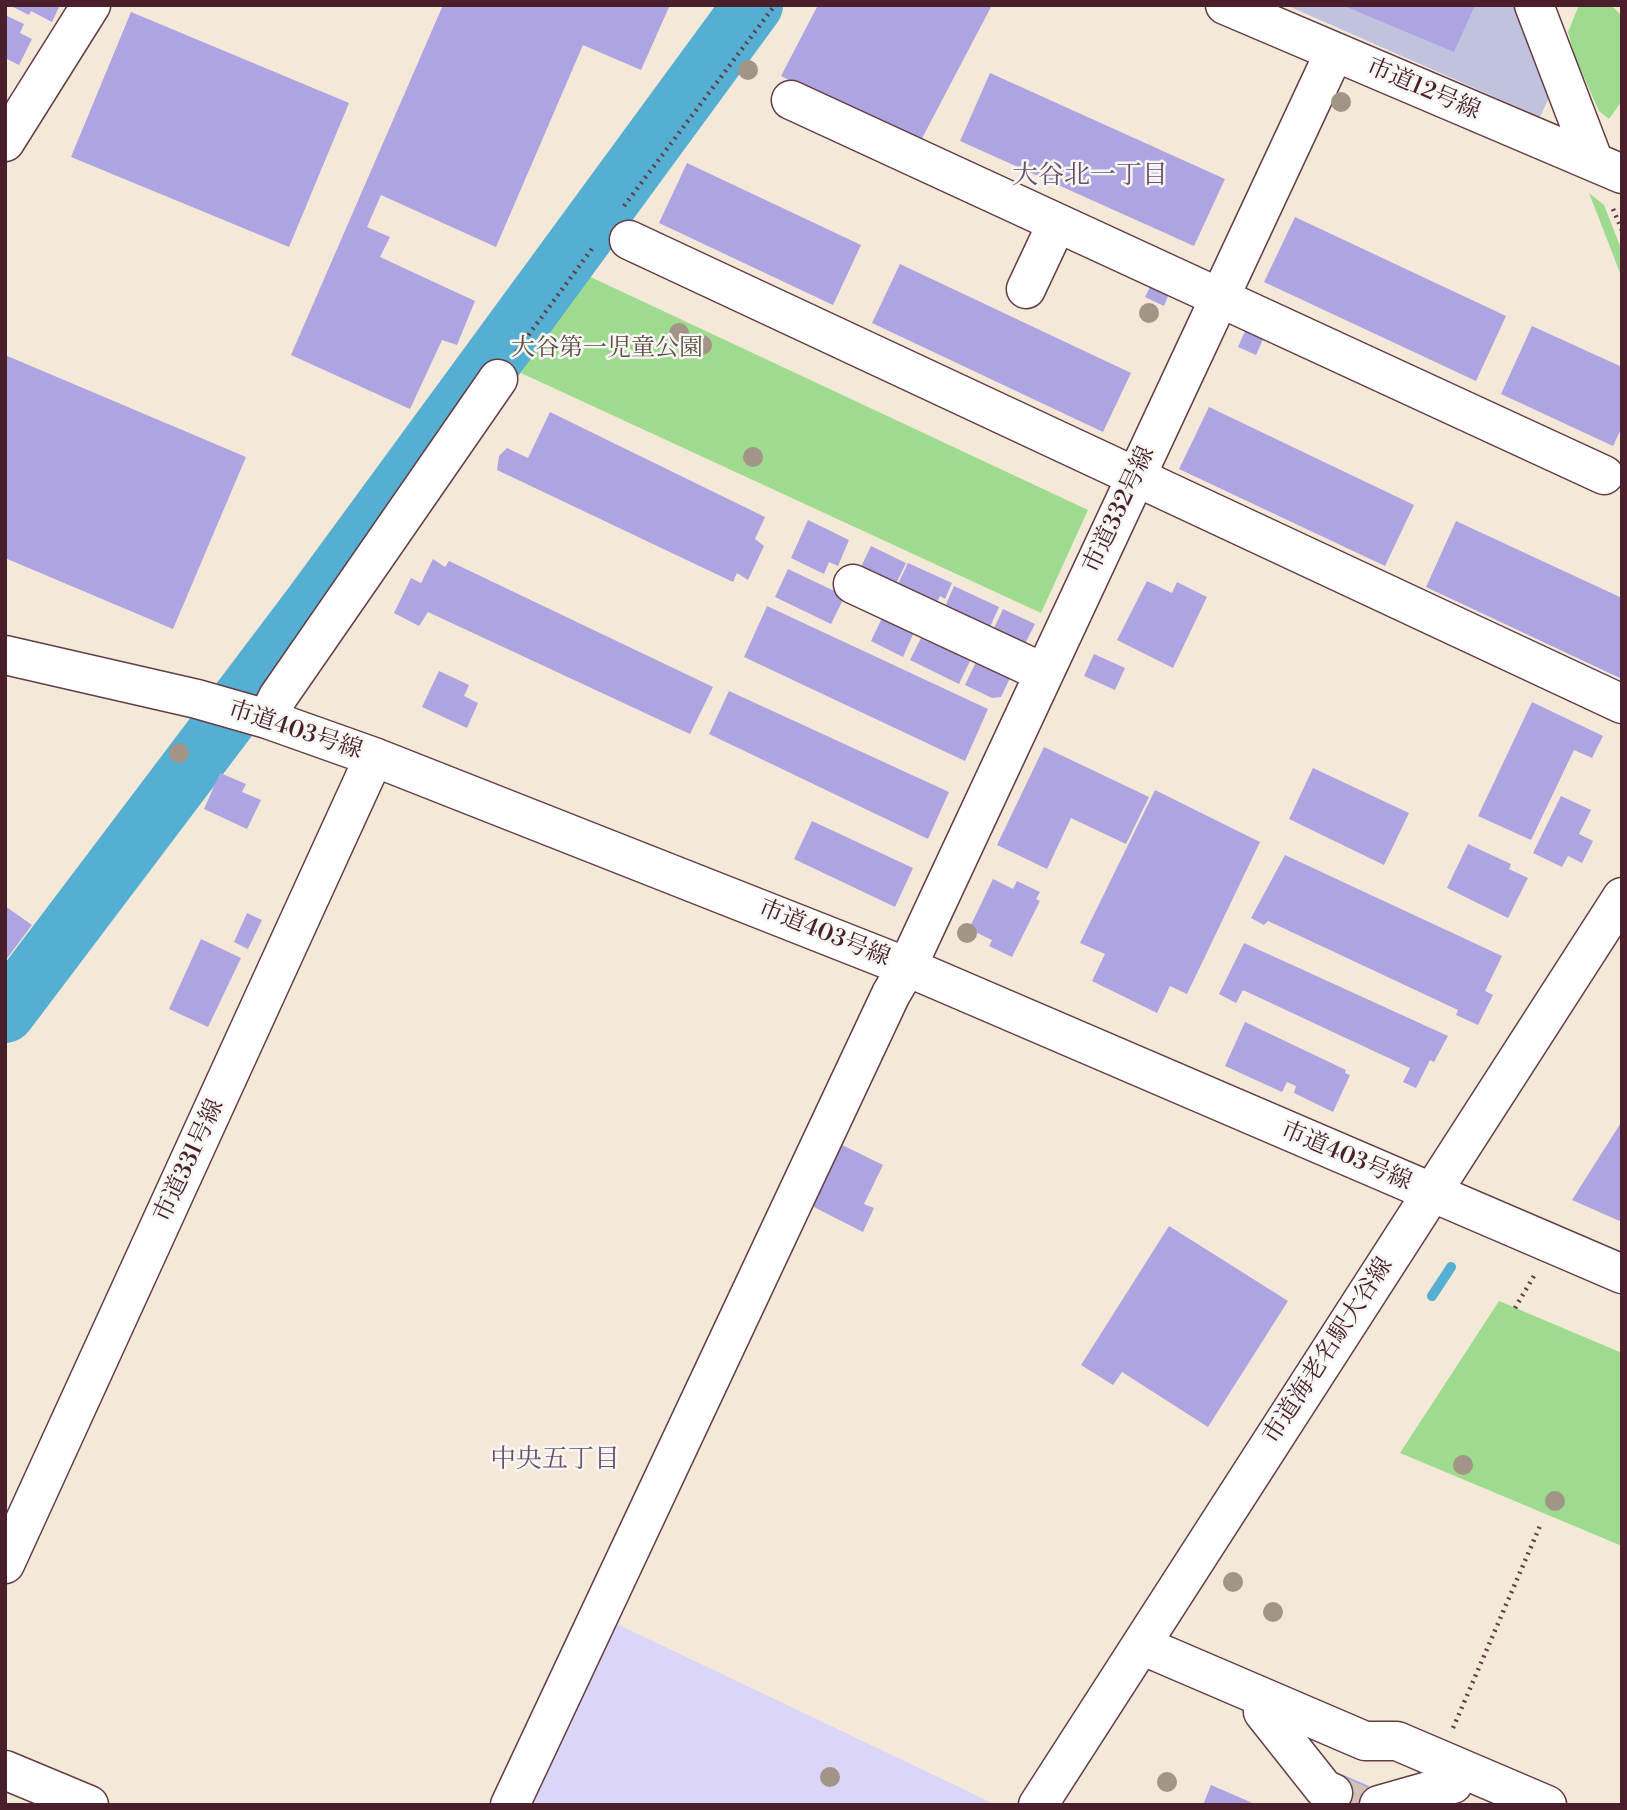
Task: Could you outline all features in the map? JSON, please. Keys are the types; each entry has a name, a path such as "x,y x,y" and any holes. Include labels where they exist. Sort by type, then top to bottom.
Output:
{"street":[{"path":"5,142 91,5"},
{"name":"市道12号線","path":"1225,5 1608,168"},
{"path":"1534,5 1608,168"},
{"name":"市道332号線","path":"510,1805 891,993 907,967 1334,53"},
{"path":"791,100 1604,475"},
{"path":"1026,289 1057,223"},
{"path":"616,230 1622,704"},
{"path":"259,717 286,686 498,379"},
{"path":"853,584 1044,673"},
{"name":"市道403号線","path":"5,655 197,699 259,717 374,757 907,967 1430,1194 1622,1274"},
{"name":"市道331号線","path":"5,1564 374,757"},
{"name":"市道海老名駅大谷線","path":"1038,1805 1622,897"},
{"path":"1138,1650 1263,1712 1411,1776 1453,1784 1501,1805"},
{"path":"1138,1650 1366,1741 1397,1741 1547,1805"},
{"path":"1263,1712 1324,1789 1333,1793"},
{"path":"5,1770 89,1805"},
{"path":"1379,1805 1453,1784"}],"path":[{"path":"498,379 616,230 775,5"},
{"path":"1515,1308 1534,1276"},
{"path":"1448,1740 1540,1526"}],"shaded area":[{"path":"1286,5 1518,5 1552,91 1540,117"},
{"path":"613,1622 938,1777 992,1803 528,1805"}],"green space":[{"path":"1579,5 1611,5 1622,16 1622,101 1609,119 1599,111 1575,57 1568,32"},
{"path":"1589,193 1604,205 1622,251 1622,278"},
{"name":"大谷第一児童公園","path":"582,273 1088,510 1041,613 521,373"},
{"path":"1499,1301 1622,1353 1622,1546 1400,1453"}],"building":[{"path":"9,5 60,5 52,22 31,11 29,15"},
{"path":"443,5 670,5 641,70 583,45 496,247 381,195 367,227 390,237 380,257 475,301 457,345 442,340 410,409 291,355"},
{"path":"818,5 992,5 918,146 781,76"},
{"path":"1342,5 1475,5 1454,52"},
{"path":"131,12 349,103 289,247 71,157"},
{"path":"5,15 24,24 20,33 32,39 19,65 5,58"},
{"path":"990,73 1225,179 1194,246 960,141"},
{"path":"687,163 861,245 833,305 659,223"},
{"path":"1295,217 1506,316 1476,381 1264,282"},
{"path":"900,264 1131,373 1103,432 872,323"},
{"path":"1151,285 1169,294 1164,306 1145,297"},
{"path":"1532,326 1622,367 1622,427 1613,446 1501,394"},
{"path":"1246,329 1264,337 1256,355 1238,347"},
{"path":"5,355 246,457 173,629 5,558"},
{"path":"1209,407 1414,505 1385,566 1179,469"},
{"path":"550,412 765,517 755,539 764,546 748,580 737,573 733,582 497,470 499,456 507,448 528,458"},
{"path":"808,520 849,540 838,566 829,562 824,574 791,558"},
{"path":"1456,521 1622,598 1622,679 1426,587"},
{"path":"871,546 906,563 893,590 858,573"},
{"path":"433,559 445,567 449,561 713,687 690,734 428,612 419,626 394,613 411,578 421,583"},
{"path":"908,563 952,583 945,599 940,596 933,611 894,592"},
{"path":"788,569 845,596 831,624 775,597"},
{"path":"1147,581 1172,593 1177,582 1207,597 1173,668 1117,640"},
{"path":"954,586 999,607 989,629 941,616"},
{"path":"767,606 988,709 965,761 744,657"},
{"path":"1003,609 1035,624 1024,646 990,637"},
{"path":"883,616 914,632 903,657 871,641"},
{"path":"932,637 952,646 950,651 970,661 959,684 910,660 921,638 929,642"},
{"path":"1094,654 1125,668 1115,690 1084,676"},
{"path":"976,662 1010,678 1001,697 992,698 965,685"},
{"path":"439,671 469,685 464,696 478,703 467,728 422,707"},
{"path":"729,691 949,792 928,839 709,734"},
{"path":"1532,702 1603,736 1592,758 1574,750 1531,840 1478,816"},
{"path":"1044,747 1149,797 1126,844 1071,818 1047,869 997,845"},
{"path":"1313,768 1409,813 1384,865 1289,819"},
{"path":"220,773 246,784 242,792 261,800 247,829 204,809"},
{"path":"1155,790 1260,842 1187,994 1170,986 1157,1013 1092,981 1105,954 1080,943"},
{"path":"1561,796 1591,810 1579,834 1593,841 1582,863 1568,856 1562,867 1533,853"},
{"path":"812,821 913,868 895,907 794,859"},
{"path":"1468,844 1511,864 1509,869 1528,878 1508,918 1447,888"},
{"path":"1285,855 1502,956 1485,991 1493,995 1478,1025 1456,1015 1458,1010 1268,921 1264,925 1251,918"},
{"path":"993,879 1013,889 1017,881 1040,892 1036,899 1040,901 1012,957 989,946 992,940 969,929"},
{"path":"5,906 32,925 5,961"},
{"path":"247,913 262,920 248,949 234,942"},
{"path":"201,939 241,958 208,1027 169,1009"},
{"path":"1244,943 1448,1036 1434,1062 1430,1060 1416,1088 1403,1082 1410,1068 1243,990 1236,1003 1219,994"},
{"path":"1245,1022 1346,1070 1345,1073 1350,1075 1333,1112 1294,1093 1296,1086 1287,1082 1282,1092 1225,1066"},
{"path":"1622,1121 1622,1222 1572,1200"},
{"path":"832,1140 883,1165 864,1204 874,1208 863,1232 812,1206"},
{"path":"1169,1226 1288,1301 1208,1427 1122,1372 1113,1385 1081,1365"},
{"path":"1341,1774 1369,1786 1361,1805 1328,1805"},
{"path":"1211,1785 1257,1805 1203,1805"}],"waterway":[{"path":"5,1013 311,608 753,5"},
{"path":"1432,1296 1451,1267"}],"tunnel":[{"path":"1333,1793 1360,1805"}],"district":[{"name":"大谷北一丁目","path":"1090,177"},
{"name":"中央五丁目","path":"555,1461"}]}
